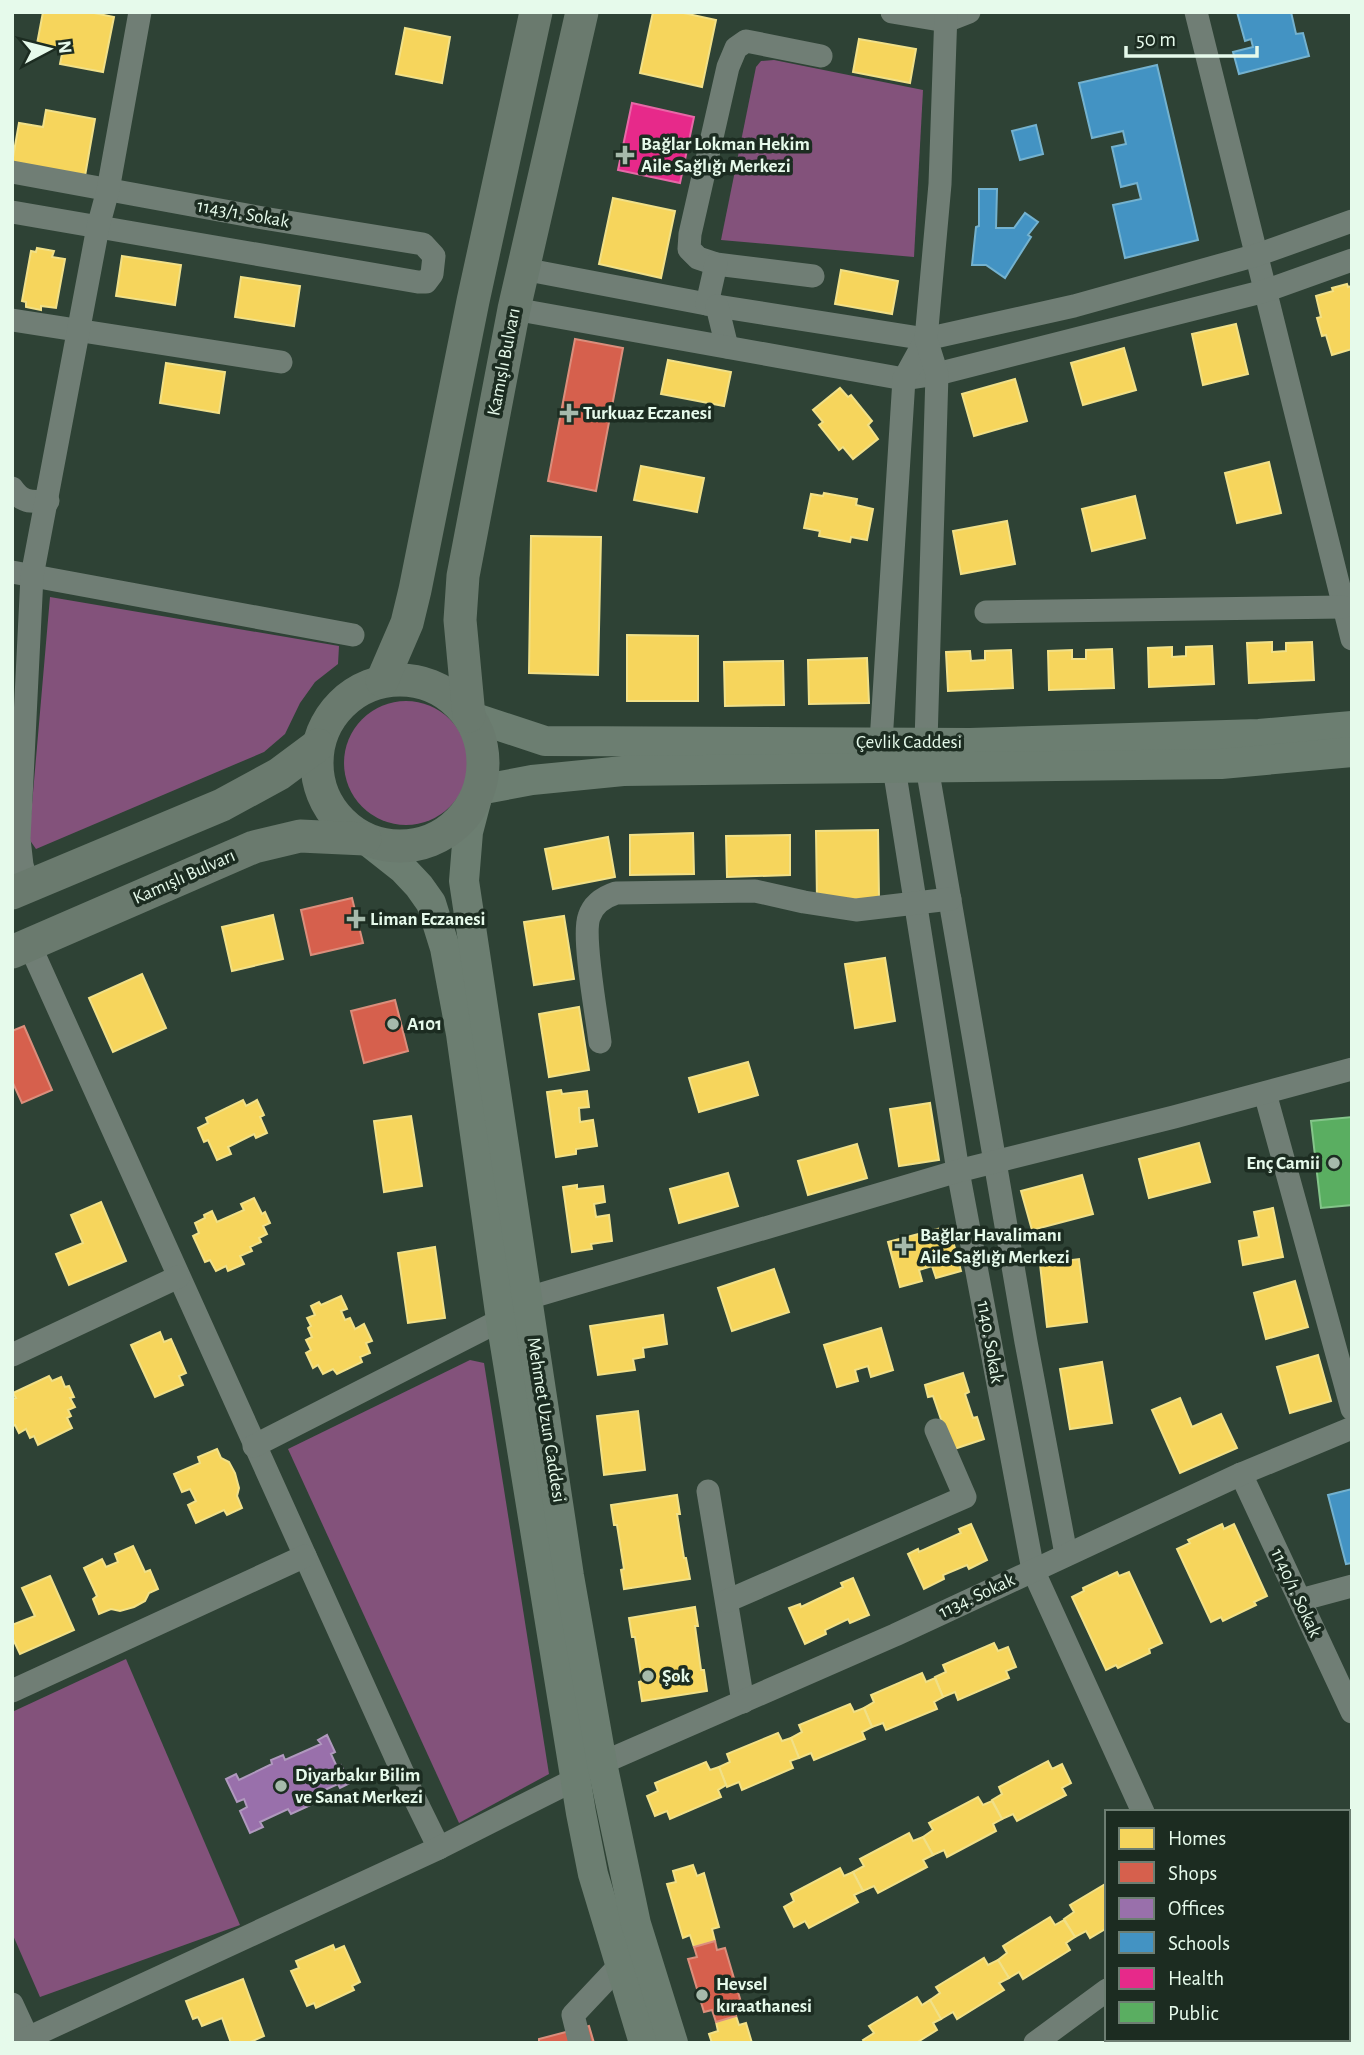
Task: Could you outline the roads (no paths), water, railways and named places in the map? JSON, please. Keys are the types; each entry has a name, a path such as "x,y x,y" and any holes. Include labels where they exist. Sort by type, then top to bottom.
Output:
{"highway":[{"path":"382,681 407,623 415,590 473,301 536,12"},
{"name":"Kamışlı Bulvarı","path":"469,716 460,620 463,576 514,309 582,12"},
{"path":"407,679 431,685 452,698 469,716 483,752 483,772 479,790 465,815 445,834 419,844 391,846 365,839 346,827 331,810 320,790 316,767 318,745 326,723 341,704 359,689 382,681 407,679"},
{"path":"20,890 222,805 279,774 318,745"},
{"name":"Kamışlı Bulvarı","path":"20,949 254,847 300,836 365,839"}],"main road":[{"name":"Çevlik Caddesi","path":"469,716 545,740 888,755 1221,764 1352,752"},
{"name":"Çevlik Caddesi","path":"927,755 1352,726"},
{"name":"Çevlik Caddesi","path":"479,790 531,780 623,771 888,755"},
{"name":"Mehmet Uzun Caddesi","path":"479,790 468,832 464,881 569,1576 602,1763 636,1924 673,2043"},
{"path":"365,839 403,869 419,886 431,903 445,948 461,1034 501,1320 593,1874 644,2043"}],"street":[{"path":"20,890 22,865 19,839 19,713 22,574 47,501 140,12"},
{"path":"892,12 946,17 970,12"},
{"path":"1196,12 1352,639"},
{"path":"946,17 940,184 926,339 937,374 930,545 927,755 995,1163 1066,1554"},
{"path":"813,276 716,264 698,258 689,249 690,234 728,67 736,48 746,41 821,55"},
{"name":"1143/1. Sokak","path":"12,173 423,244 434,256 432,274 426,282 285,261"},
{"path":"12,212 285,261"},
{"path":"263,218 285,261"},
{"path":"523,269 712,305 926,339 1074,306 1257,255 1352,220"},
{"path":"514,309 904,379 937,374 1265,291 1352,260"},
{"path":"716,264 712,305 727,347"},
{"path":"1074,306 1109,331"},
{"path":"12,320 281,362"},
{"path":"904,379 926,339"},
{"name":"1140. Sokak","path":"904,379 888,755 958,1171 1032,1570 1142,1810"},
{"path":"12,488 18,498 28,503 47,501"},
{"path":"894,565 930,545"},
{"path":"22,574 354,635"},
{"path":"986,612 1343,607"},
{"path":"600,1042 586,928 594,906 608,895 616,892 755,891 856,910 950,899"},
{"path":"20,949 44,978 254,1446 439,1848"},
{"path":"528,1298 958,1171 1352,1069"},
{"path":"1265,1093 1352,1409"},
{"path":"12,1355 178,1277"},
{"path":"254,1446 501,1320"},
{"name":"1134. Sokak","path":"602,1763 895,1635 1241,1474 1352,1428"},
{"path":"727,1601 965,1497 936,1430"},
{"name":"1140/1. Sokak","path":"1241,1474 1352,1712"},
{"path":"708,1491 743,1702"},
{"path":"12,1691 305,1556"},
{"path":"1300,1600 1352,1586"},
{"path":"12,2004 25,2041 439,1848 576,1779"},
{"path":"580,2043 573,2015 621,1964"},
{"path":"1035,2043 1105,1991"}],"place":[{"name":"Bağlar Lokman Hekim Aile Sağlığı Merkezi","path":"625,155"},
{"name":"Turkuaz Eczanesi","path":"569,413"},
{"name":"Liman Eczanesi","path":"356,919"},
{"name":"A101","path":"393,1024"},
{"name":"Enç Camii","path":"1334,1163"},
{"name":"Bağlar Havalimanı Aile Sağlığı Merkezi","path":"904,1246"},
{"name":"Şok","path":"648,1676"},
{"name":"Diyarbakır Bilim ve Sanat Merkezi","path":"281,1786"},
{"name":"Hevsel kıraathanesi","path":"702,1995"}]}
